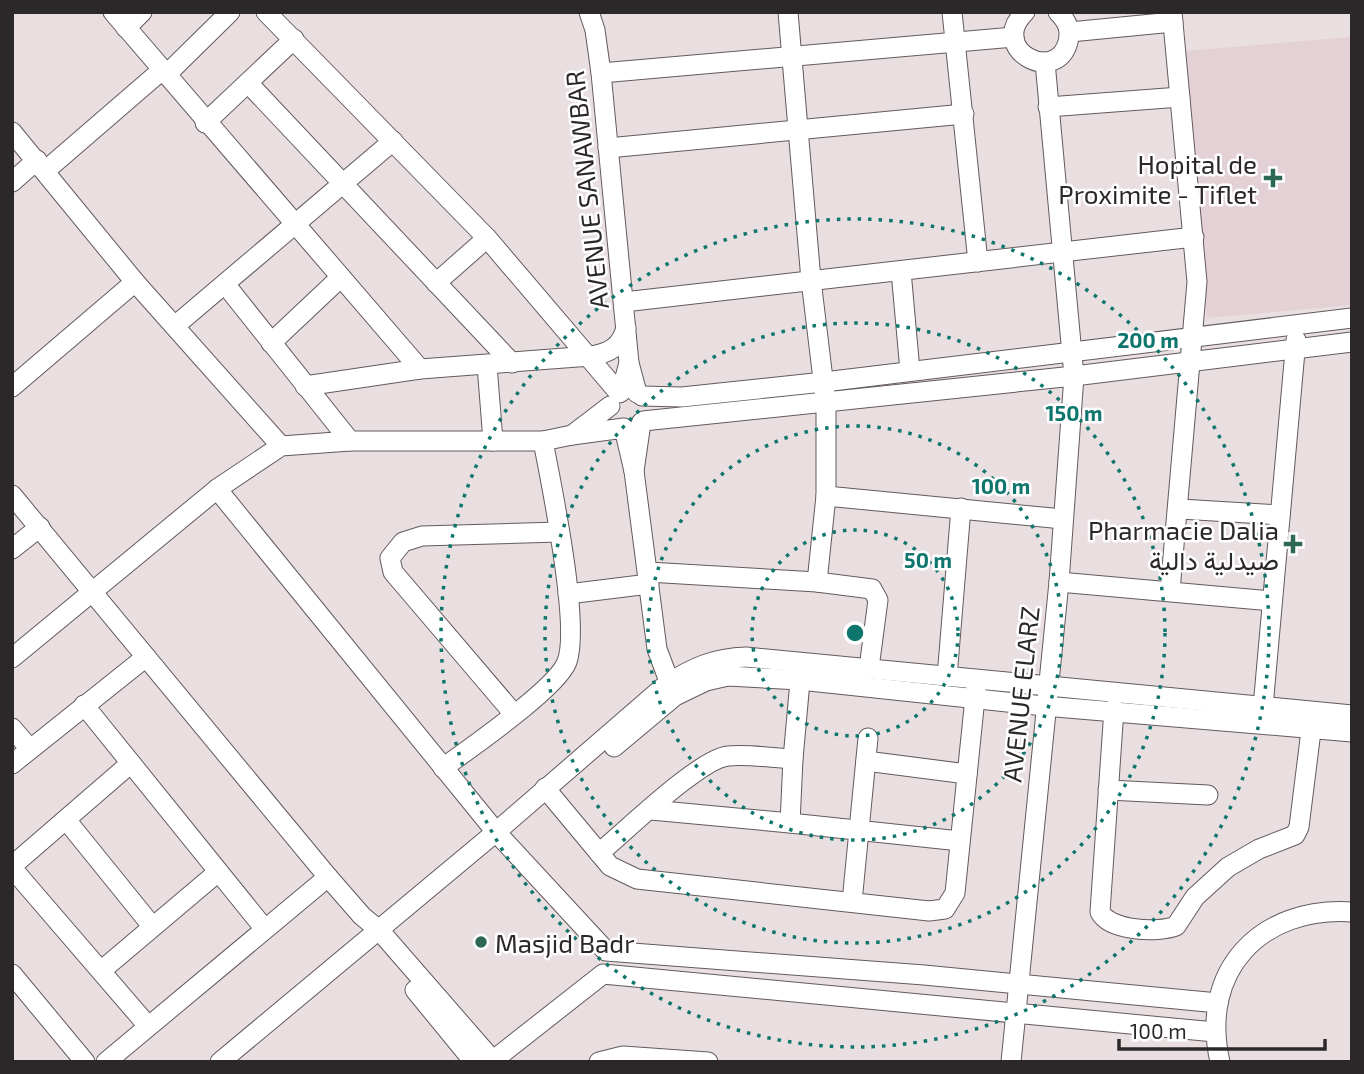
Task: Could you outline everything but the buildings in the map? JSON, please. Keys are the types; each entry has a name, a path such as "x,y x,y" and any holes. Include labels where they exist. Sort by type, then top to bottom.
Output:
{"street":[{"path":"113,12 420,369"},
{"path":"126,28 142,12"},
{"path":"12,182 41,165 164,72 230,12"},
{"path":"266,12 487,238 626,396 647,406 636,424 634,471 657,649 671,690"},
{"name":"AVENUE SANAWBAR","path":"589,12 595,30 601,73 624,302 629,363 626,396"},
{"path":"788,12 811,280 826,404 826,496 817,582"},
{"path":"952,12 978,262"},
{"path":"1026,12 1018,20 1014,37 1021,53 1028,58 1045,62 1061,54 1070,32"},
{"path":"1058,12 1070,32"},
{"path":"1070,32 1173,17 1197,282 1180,509 1170,591"},
{"path":"601,73 1014,37"},
{"path":"205,122 249,84 294,38"},
{"name":"AVENUE ELARZ","path":"1011,1062 1059,582 1074,376 1045,62"},
{"path":"249,84 512,363"},
{"path":"1048,107 1180,97"},
{"path":"608,148 964,114"},
{"path":"12,132 135,282 176,324 281,446"},
{"path":"176,324 393,141"},
{"path":"624,302 1194,237"},
{"path":"436,283 487,238"},
{"path":"901,271 910,371"},
{"path":"271,343 341,277"},
{"path":"12,387 135,282"},
{"path":"225,284 350,441"},
{"path":"572,435 626,396 682,397 824,382 1352,318"},
{"path":"1263,707 1296,350 1295,325"},
{"path":"305,386 420,369 591,356 614,349 623,340 626,328"},
{"path":"12,658 217,489 281,446 350,441 543,441 636,424 1074,376 1352,342"},
{"path":"487,365 493,441"},
{"path":"626,396 612,418 636,424"},
{"path":"443,768 514,714 558,676 566,664 569,653 568,594 543,441"},
{"path":"217,489 496,832 606,951 1218,1003"},
{"path":"12,495 375,933 488,1061 603,974 1215,1032"},
{"path":"826,496 1063,519"},
{"path":"947,677 961,508"},
{"path":"1180,509 1280,515"},
{"path":"12,549 40,527"},
{"path":"514,714 393,572 390,558 403,542 422,536 559,532"},
{"path":"568,594 648,578 817,582 867,588 875,592 878,600 869,668"},
{"path":"1059,582 1272,601"},
{"path":"12,764 146,657"},
{"path":"220,1062 496,832 550,792 698,664 722,658 800,671 976,690 1313,719 1352,715"},
{"path":"800,671 869,668 947,677 976,690"},
{"path":"790,823 800,671"},
{"path":"550,792 610,866 637,879 929,911 946,909 955,893 976,690"},
{"path":"1046,696 1114,709 1204,710 1263,707 1352,732"},
{"path":"84,705 264,928"},
{"path":"1114,709 1100,912 1103,919 1112,923 1167,930 1176,926 1195,897 1228,867 1259,849 1295,835 1299,827 1313,719"},
{"path":"12,728 30,749"},
{"path":"852,902 868,738"},
{"path":"599,853 697,771 716,760 727,756 793,759"},
{"path":"866,761 967,774"},
{"path":"131,763 12,867 148,1026"},
{"path":"1108,790 1208,795"},
{"path":"651,810 960,841"},
{"path":"67,821 152,926"},
{"path":"102,970 218,872"},
{"path":"106,1062 328,877"},
{"path":"1220,1062 1215,1032 1218,1003 1238,960 1267,929 1307,913 1352,912"},
{"path":"603,974 606,951"},
{"path":"12,974 85,1062"},
{"path":"599,1062 622,1056 708,1062"}],"shaded area":[{"name":"Hopital de Proximite - Tiflet","path":"1352,37 1352,305 1207,318 1184,51"}],"place":[{"name":"Hopital de Proximite - Tiflet","path":"1273,178"},
{"name":"Pharmacie Dalia صيدلية دالية","path":"1293,544"},
{"name":"Masjid Badr","path":"481,942"}]}
